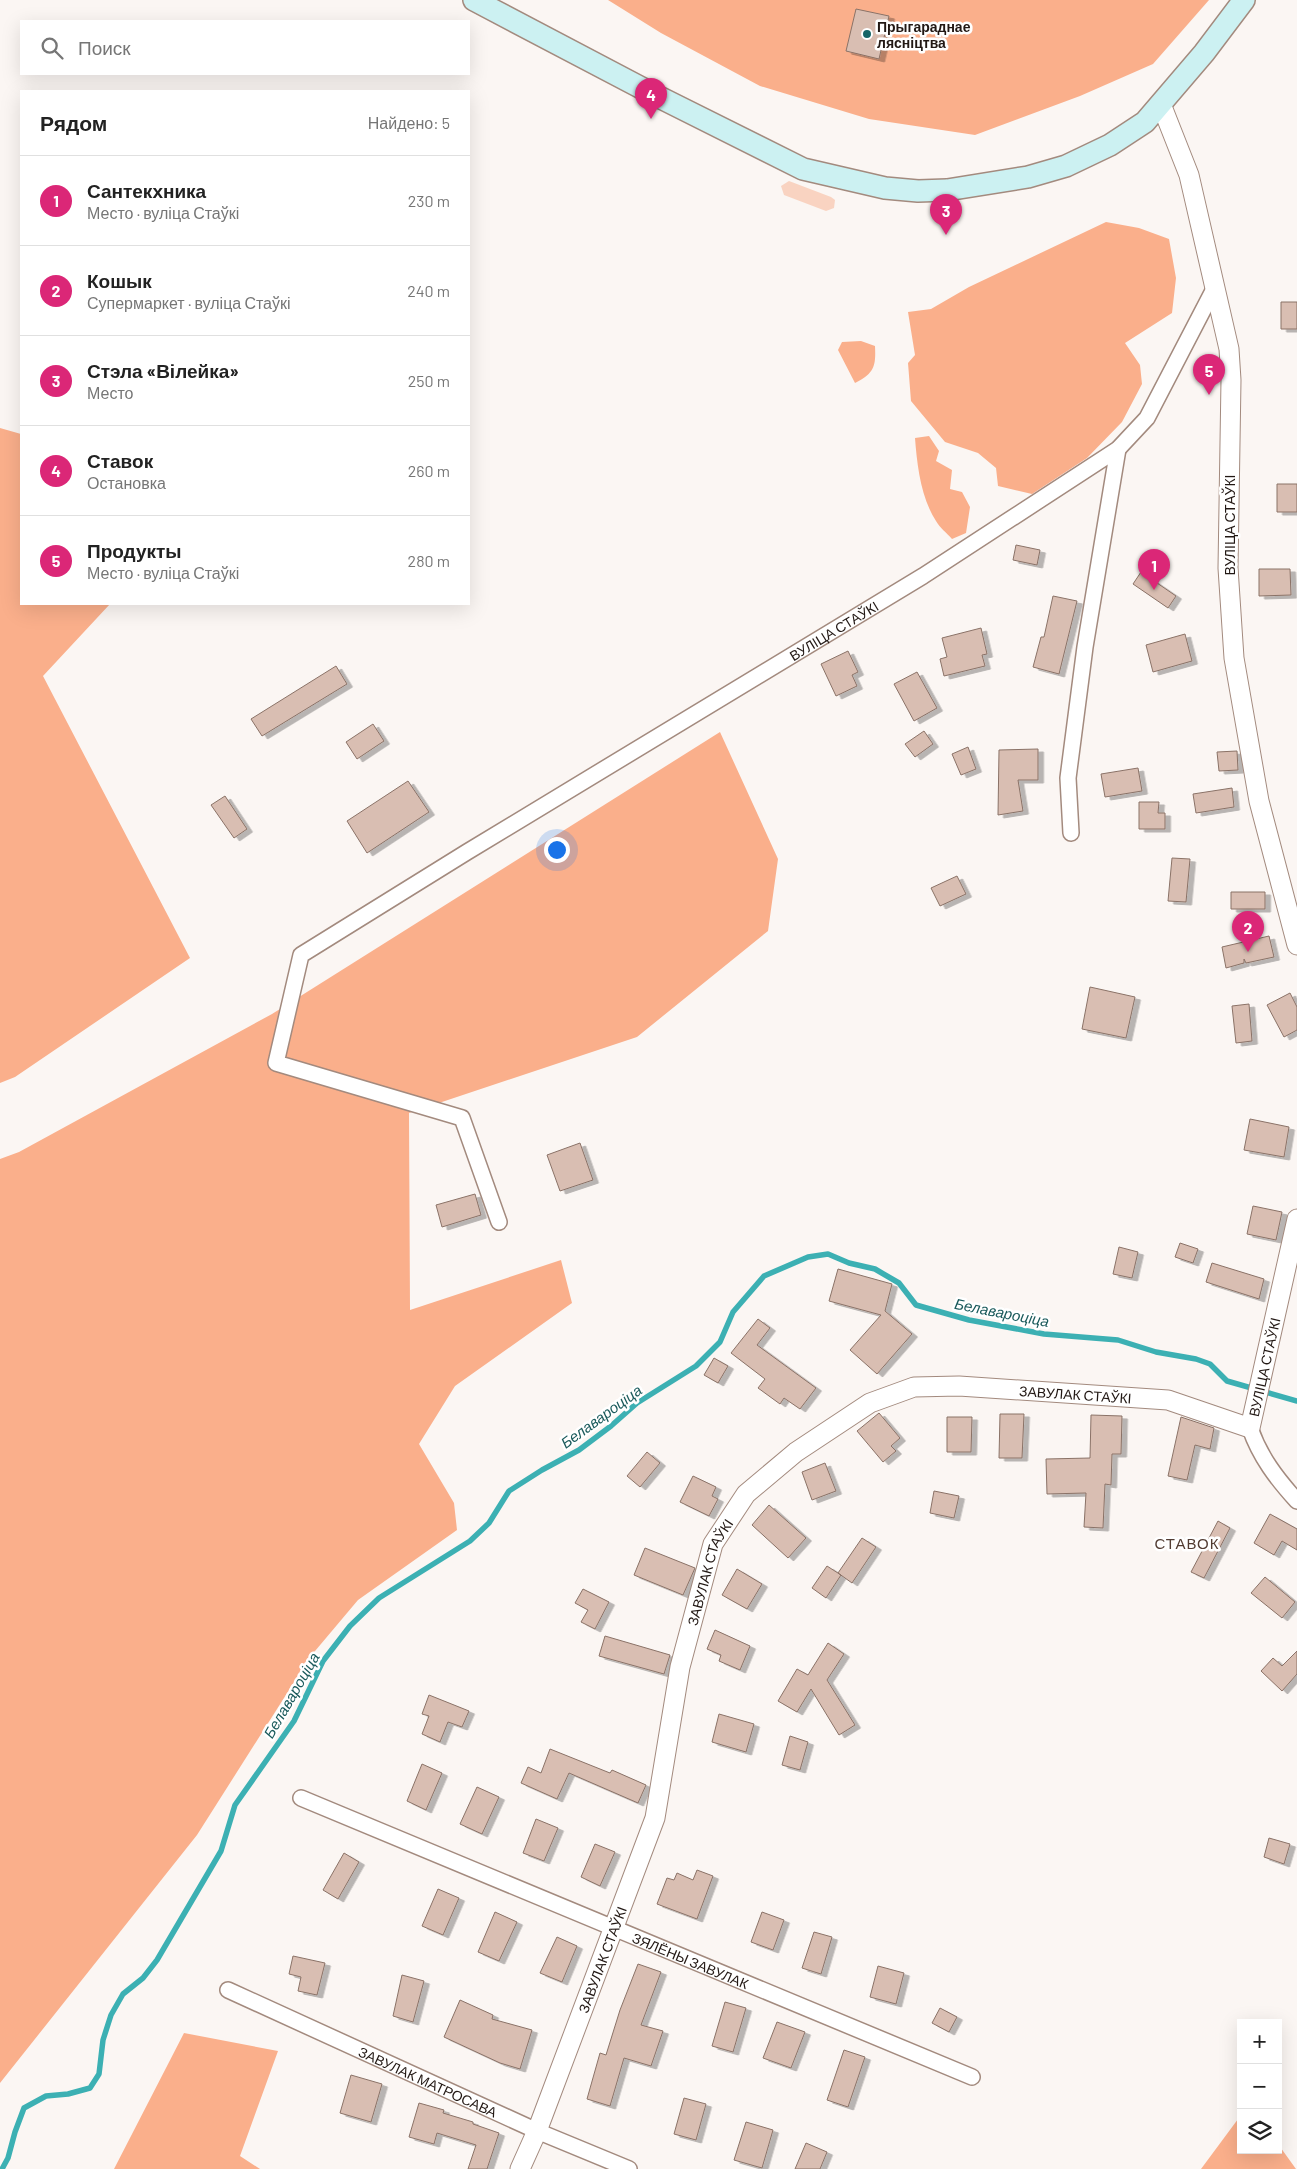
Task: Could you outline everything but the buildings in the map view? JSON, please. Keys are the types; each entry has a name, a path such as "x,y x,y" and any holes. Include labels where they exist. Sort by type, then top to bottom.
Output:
{"main road":[{"path":"474,0 653,94 803,169 885,188 918,191 947,190 1028,177 1066,166 1110,145 1145,122 1244,0"}],"street":[{"path":"1161,104 1189,175 1214,289"},
{"name":"ВУЛІЦА СТАЎКІ","path":"499,1222 462,1118 276,1064 301,955 467,852 923,576 1118,449 1147,418 1214,289"},
{"name":"ВУЛІЦА СТАЎКІ","path":"1214,289 1229,349 1231,380 1228,568 1234,658 1259,801 1297,945"},
{"path":"1071,833 1068,778 1085,647 1118,449"},
{"name":"ВУЛІЦА СТАЎКІ","path":"1297,1219 1268,1357 1252,1421 1257,1449 1279,1481 1297,1501"},
{"name":"ЗАВУЛАК СТАЎКІ","path":"520,2169 537,2131 655,1818 680,1667 713,1544 746,1494 796,1452 870,1403 914,1387 959,1386 1168,1400 1252,1421"},
{"name":"ЗЯЛЁНЫ ЗАВУЛАК","path":"301,1798 972,2077"},
{"name":"ЗАВУЛАК МАТРОСАВА","path":"228,1990 537,2131 629,2169"}],"shaded area":[{"path":"608,0 1209,0 1153,64 1080,96 975,135 869,119 760,86 661,33"},
{"path":"789,181 831,197 835,200 834,208 826,211 784,195 781,186"},
{"path":"1106,222 1139,228 1169,239 1176,278 1172,313 1125,343 1140,365 1142,384 1122,422 1087,458 1032,494 998,486 996,468 978,453 945,442 911,401 908,363 915,355 908,312 931,309 969,287"},
{"path":"861,341 875,346 875,359 870,372 855,383 838,350 842,342"},
{"path":"0,428 20,434 20,605 109,605 43,676 190,958 15,1077 0,1083"},
{"path":"929,436 939,451 936,461 952,470 950,489 962,492 970,507 966,533 952,539 939,526 923,492 915,438"},
{"path":"720,732 778,859 768,931 637,1037 409,1113 410,1310 561,1260 572,1303 455,1386 419,1444 454,1503 457,1530 358,1600 310,1657 197,1835 0,2083 0,1159 19,1152 272,1014"},
{"path":"184,2033 278,2051 240,2156 260,2169 114,2169"},
{"path":"1237,2120 1237,2154 1282,2154 1282,2150 1296,2169 1201,2169"}],"waterway":[{"name":"Белавароціца","path":"2,2169 8,2158 24,2108 46,2096 68,2094 90,2088 99,2074 103,2040 111,2015 123,1994 143,1978 157,1960 221,1851 235,1805 294,1721 323,1661 350,1626 379,1598 470,1541 489,1523 509,1491 579,1450 611,1426 637,1403 696,1366 720,1342 733,1312 764,1276 808,1257 828,1254 849,1263 875,1269 899,1283 916,1305 969,1320 1044,1334 1118,1340 1156,1352 1196,1359 1210,1364 1227,1381 1297,1401"}],"place":[{"name":"Прыгараднае лясніцтва","path":"867,34"},
{"name":"Ставок","path":"651,119"},
{"name":"Стэла «Вілейка»","path":"946,235"},
{"name":"Продукты","path":"1209,395"},
{"name":"Сантекхника","path":"1154,590"},
{"name":"Кошык","path":"1248,952"}],"district":[{"name":"СТАВОК","path":"1187,1543"}]}
